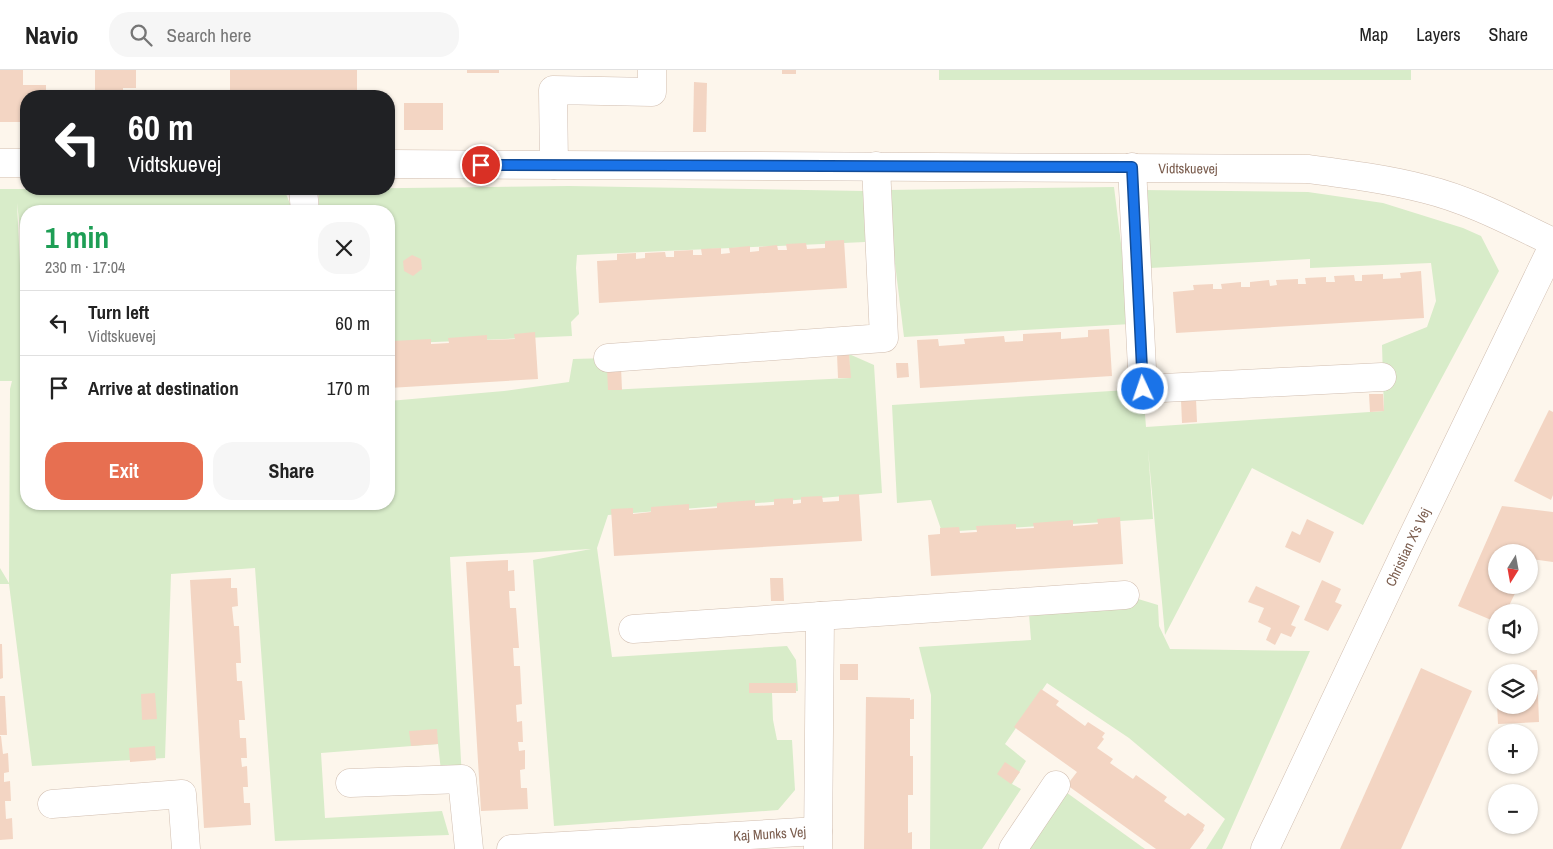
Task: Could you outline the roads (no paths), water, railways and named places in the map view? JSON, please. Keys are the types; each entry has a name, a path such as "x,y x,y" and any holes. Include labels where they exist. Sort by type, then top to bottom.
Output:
{"street":[{"path":"554,165 552,90 652,92 652,70"},
{"path":"0,163 20,163"},
{"name":"Vidtskuevej","path":"395,164 1308,168 1374,178 1426,189 1472,204 1553,242"},
{"path":"608,358 884,338 876,166"},
{"path":"1132,167 1143,389 1382,377"},
{"name":"Christian X's Vej","path":"1265,849 1410,542 1550,261"},
{"path":"633,629 1125,595"},
{"name":"Kaj Munks Vej","path":"511,849 818,840 820,616"},
{"path":"350,783 462,779 469,849"},
{"path":"1013,849 1056,784"},
{"path":"52,804 182,794 186,849"}]}
